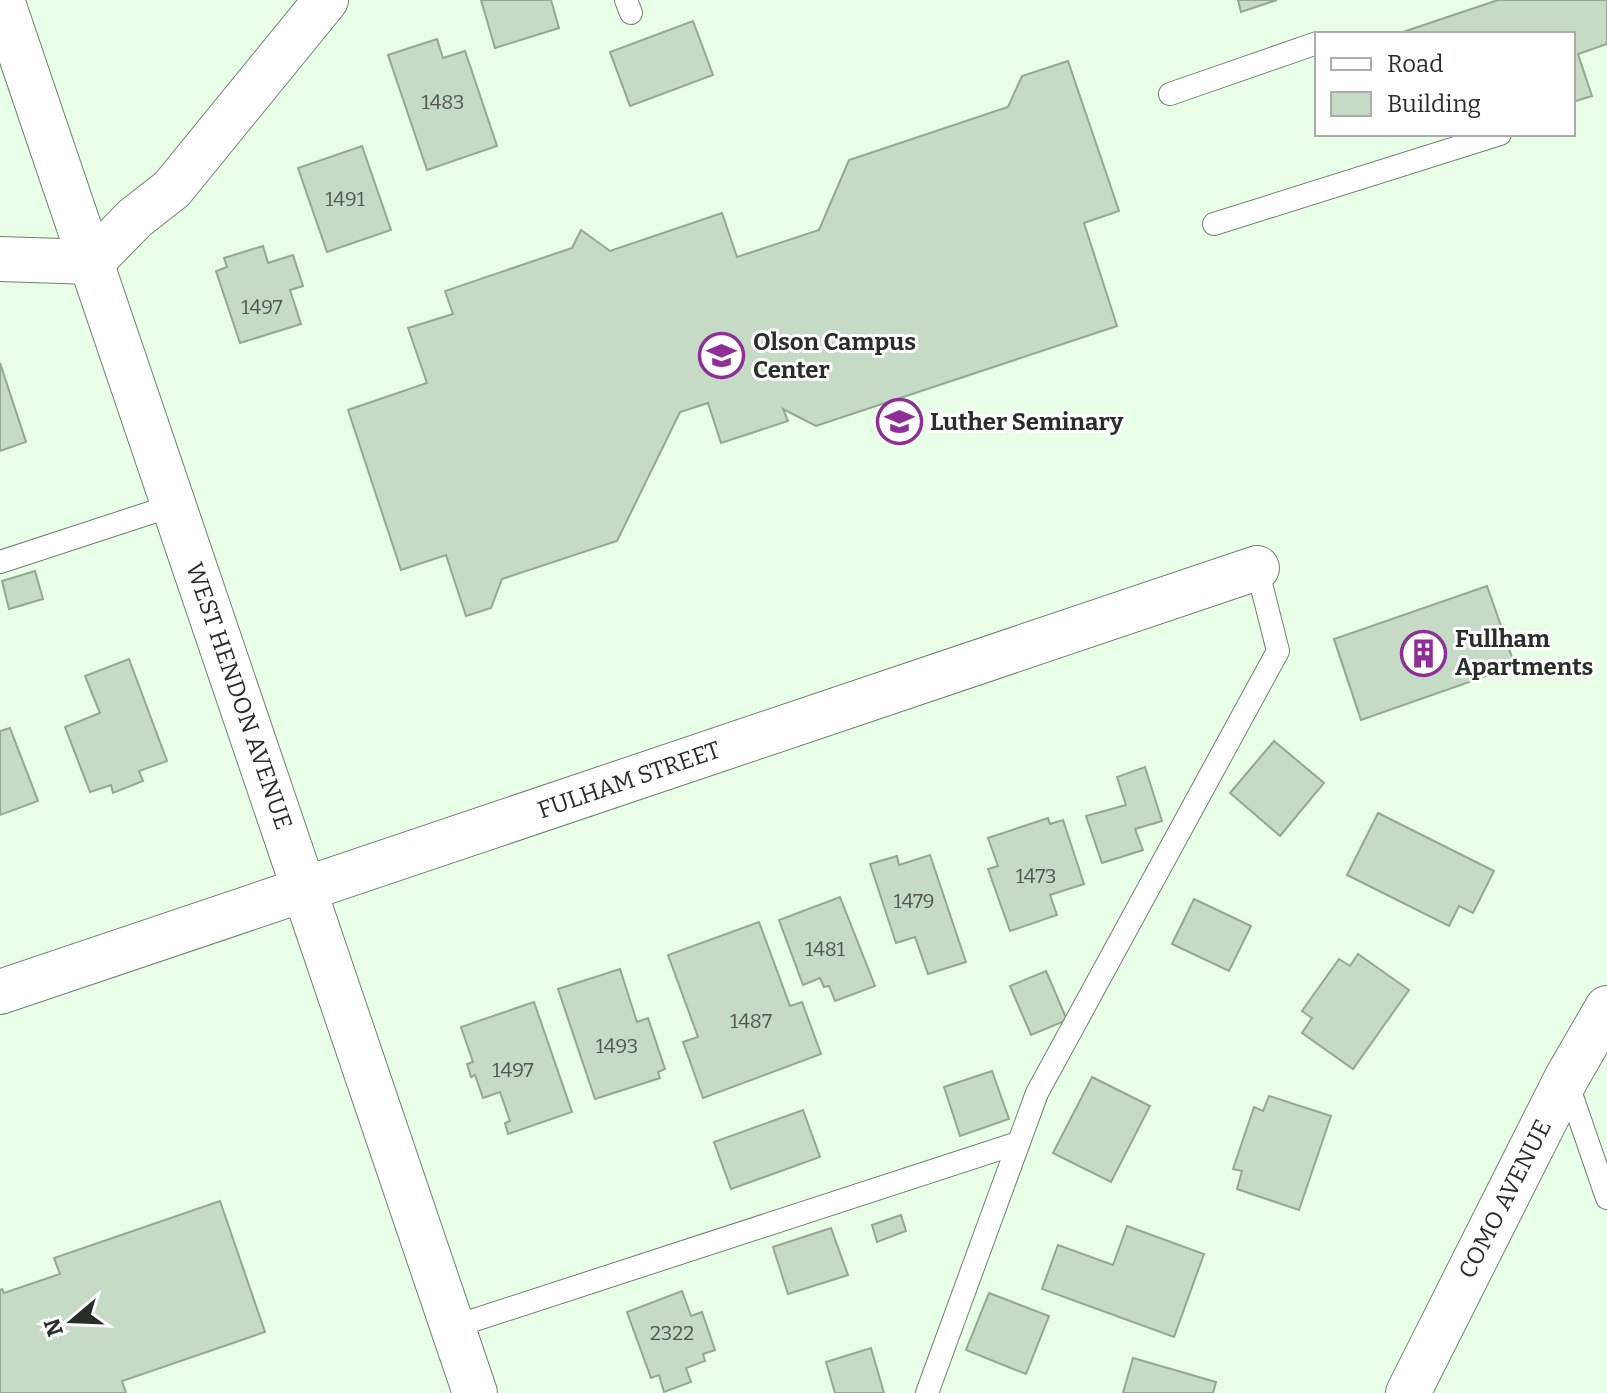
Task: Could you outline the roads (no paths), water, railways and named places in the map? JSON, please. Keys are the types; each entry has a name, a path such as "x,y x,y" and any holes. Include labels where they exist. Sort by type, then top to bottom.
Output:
{"street":[{"name":"WEST HENDON AVENUE","path":"2,0 475,1393"},
{"path":"0,259 92,262 135,218 172,189 326,0"},
{"name":"FULHAM STREET","path":"0,992 1257,568"},
{"name":"COMO AVENUE","path":"1408,1393 1566,1079 1607,1008"}],"lane":[{"path":"1170,94 1315,44"},
{"path":"1214,224 1494,136"},
{"path":"0,562 174,505"},
{"path":"927,1393 1037,1093 1278,651 1257,568"},
{"path":"1566,1079 1607,1198"},
{"path":"453,1327 1018,1143"}],"place":[{"name":"Olson Campus Center","path":"722,356"},
{"name":"Luther Seminary","path":"899,422"},
{"name":"Fullham Apartments","path":"1424,653"}]}
